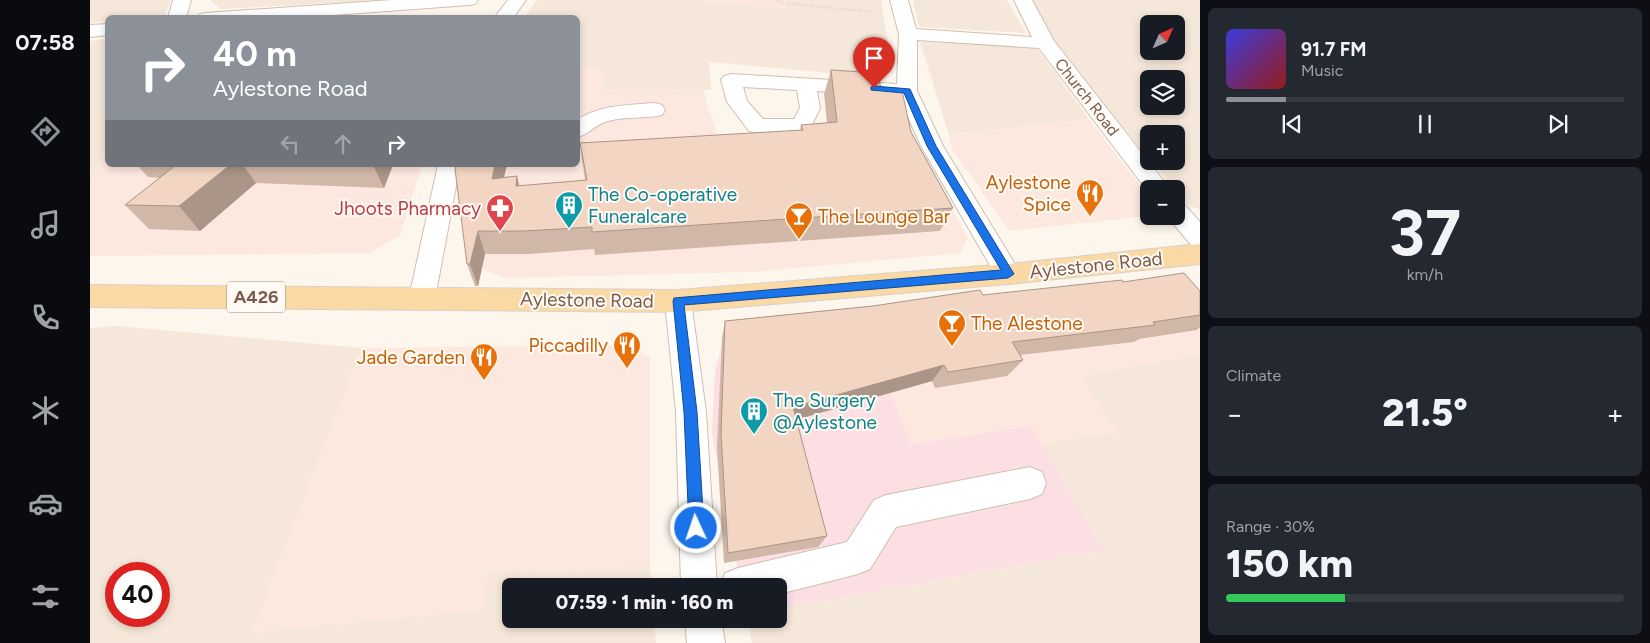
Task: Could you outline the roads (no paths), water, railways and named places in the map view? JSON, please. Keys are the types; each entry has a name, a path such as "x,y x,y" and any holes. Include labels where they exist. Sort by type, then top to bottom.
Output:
{"main road":[{"name":"Aylestone Road","path":"422,298 678,301 1008,274 1200,254"},
{"name":"A426","path":"90,296 422,298"}],"street":[{"path":"178,15 182,0"},
{"path":"250,15 469,0"},
{"path":"505,15 517,0"},
{"name":"Church Road","path":"1022,0 1045,43 1151,180"},
{"path":"1008,274 932,146 907,90 903,16 1045,43"},
{"path":"90,31 105,29"},
{"path":"806,84 810,108 802,126 757,126 736,102 731,80 806,84 907,90"},
{"path":"580,128 602,114 654,110"},
{"path":"422,298 453,167"},
{"path":"1185,221 1200,238"},
{"path":"678,301 691,412 700,578"},
{"path":"772,578 858,558 886,512 1030,483"},
{"path":"704,628 706,643"}],"place":[{"name":"Aylestone Spice","path":"1090,217"},
{"name":"The Co-operative Funeralcare","path":"569,229"},
{"name":"Jhoots Pharmacy","path":"500,232"},
{"name":"The Lounge Bar","path":"799,240"},
{"name":"The Alestone","path":"952,347"},
{"name":"Piccadilly","path":"627,369"},
{"name":"Jade Garden","path":"484,381"},
{"name":"The Surgery @Aylestone","path":"754,435"}]}
